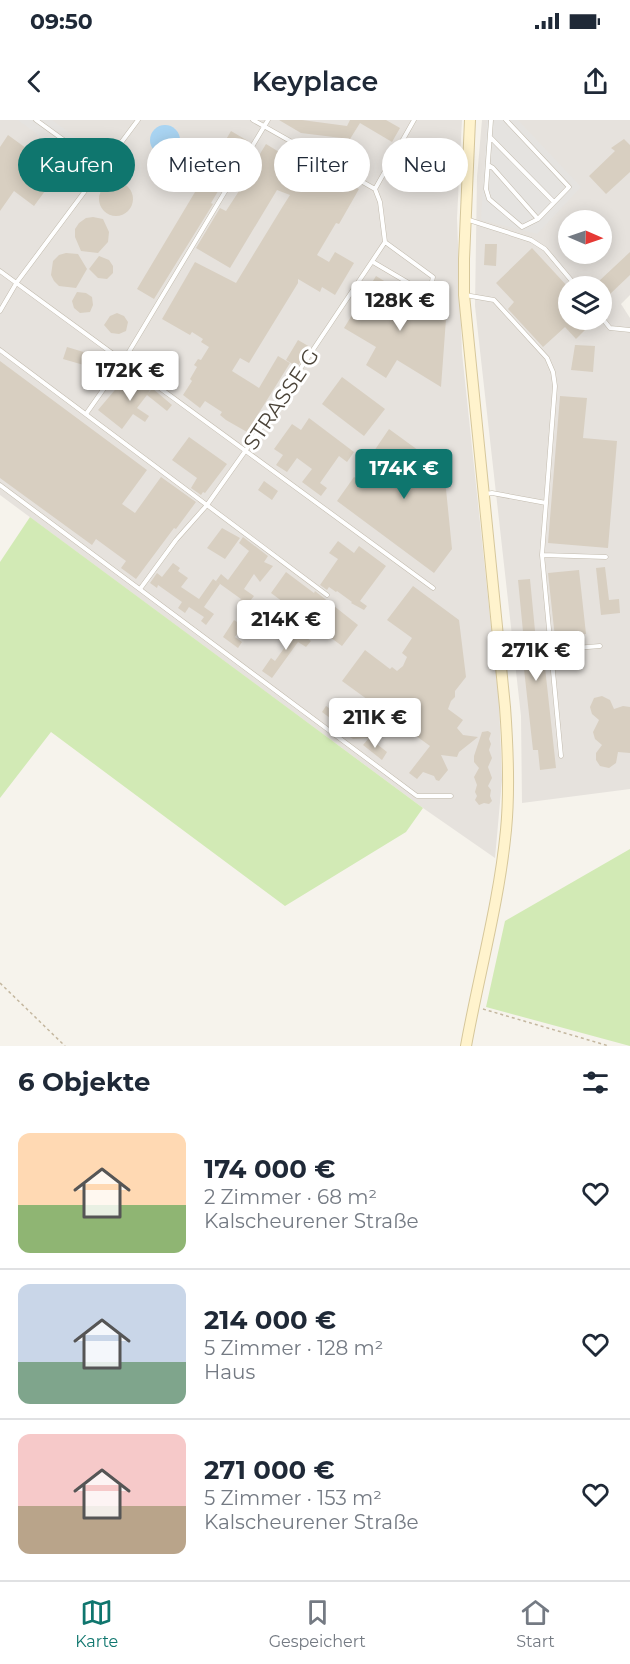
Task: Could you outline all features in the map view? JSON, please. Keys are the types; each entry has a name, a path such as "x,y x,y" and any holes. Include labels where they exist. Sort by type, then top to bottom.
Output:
{"main road":[{"path":"466,1046 501,874 507,828 509,768 464,295 470,120"}],"lane":[{"path":"36,120 61,138"},
{"path":"126,138 138,120"},
{"path":"253,120 375,189 385,242 433,277 429,296 373,262"},
{"path":"86,414 124,360 262,126 268,120"},
{"path":"375,189 414,120"},
{"path":"491,120 486,189 489,199 522,227 538,219 569,187 506,120"},
{"path":"490,136 554,203"},
{"path":"488,165 538,219"},
{"path":"0,311 17,282 83,192"},
{"path":"465,219 531,240 545,249 568,276"},
{"name":"STRASSE G","path":"140,589 176,540 207,505 246,450 385,242"},
{"path":"0,271 433,588"},
{"path":"464,295 494,300 547,358 553,372 555,386 542,555 561,756"},
{"path":"612,328 630,330"},
{"path":"0,350 327,595"},
{"path":"0,485 417,796 451,796"},
{"path":"483,494 492,493 546,503"},
{"path":"542,555 606,557"},
{"path":"551,650 600,646"}],"path":[{"path":"0,983 65,1046"},
{"path":"473,1006 609,1046"}],"shaded area":[{"path":"0,120 462,120 461,138 382,138 382,192 458,192 457,218 462,353 499,701 502,780 495,858 423,808 0,495"},
{"path":"18,120 52,120 77,138 42,138"},
{"path":"482,120 630,120 630,295 621,304 630,318 630,789 522,803 521,716 475,306 477,177"},
{"path":"487,120 518,120 581,187 537,234 481,220"}],"green space":[{"path":"30,517 423,808 406,832 285,906 51,732 0,798 0,562"},
{"path":"630,849 630,1046 486,1007 505,921"}],"water":[{"path":"165,125 176,129 180,138 150,138 154,129"}],"building":[{"path":"279,120 302,120 347,126 350,120 386,120 400,128 394,138 385,138 360,123 351,138 301,133"},
{"path":"231,131 243,138 227,138"},
{"path":"8,135 18,142 18,192 44,192 34,206 14,191 0,211 0,147"},
{"path":"624,139 630,145 630,172 606,194 589,176 615,151 611,148"},
{"path":"266,144 274,149 276,192 230,268 196,248 220,208 226,211 238,192 262,192 262,151"},
{"path":"102,192 131,193 133,199 128,211 116,216 104,211 99,199"},
{"path":"195,192 218,192 211,203 213,204 154,299 137,289"},
{"path":"282,192 357,192 339,224 336,223 317,255 329,262 335,252 354,263 335,295 322,287 320,292 298,279 298,283 249,363 240,358 232,371 259,388 278,356 290,363 247,432 226,420 220,415 222,412 205,401 200,408 183,395 192,381 190,379 197,367 194,365 198,359 201,360 209,347 201,342 203,339 192,332 190,335 162,319 195,262 236,283 290,195"},
{"path":"86,218 103,219 109,232 108,242 98,253 81,251 75,237 75,229 79,223"},
{"path":"485,244 497,244 496,266 484,265"},
{"path":"532,248 558,276 558,330 562,330 543,347 508,309 514,302 496,283"},
{"path":"630,252 630,275 612,292 612,276 604,276"},
{"path":"78,254 87,269 76,288 59,286 51,275 53,261 59,255"},
{"path":"99,256 109,260 113,266 113,273 107,279 98,278 89,269"},
{"path":"376,276 446,319 441,387 397,360 386,378 366,365 376,347 344,328"},
{"path":"77,292 86,293 92,297 93,305 90,312 80,313 74,308 72,301"},
{"path":"117,313 124,316 128,322 126,331 119,334 111,333 104,325 110,316"},
{"path":"568,330 585,330 576,339"},
{"path":"298,340 310,347 297,367 286,360"},
{"path":"575,345 595,346 593,372 571,370"},
{"path":"67,347 97,356 94,368 63,359"},
{"path":"0,361 147,470 122,504 135,513 161,477 196,502 136,579 121,568 126,561 96,539 92,545 0,478"},
{"path":"130,372 133,380 139,380 150,390 148,394 152,388 172,405 167,411 147,395 137,408 149,416 145,422 133,414 122,429 98,410"},
{"path":"342,377 385,409 364,436 322,404"},
{"path":"560,396 587,398 583,438 617,441 608,548 548,543"},
{"path":"309,418 354,452 347,462 339,456 320,483 327,488 321,496 302,482 312,469 297,458 287,472 276,465 283,455 274,449 292,424 301,430"},
{"path":"389,429 444,469 452,549 434,573 337,501 354,477 358,479 360,470 371,472 367,461 374,455 372,454"},
{"path":"189,437 227,464 201,495 191,488 197,478 172,460"},
{"path":"264,481 278,491 272,500 258,490"},
{"path":"222,528 240,538 225,559 207,548"},
{"path":"243,537 268,556 264,562 273,566 260,582 254,574 244,589 254,596 244,609 237,604 241,599 216,581 221,574 228,580 249,551 239,543"},
{"path":"338,541 354,553 359,546 386,566 360,601 367,606 364,610 337,591 329,587 327,590 320,585 338,559 329,553"},
{"path":"173,563 180,568 178,571 188,578 181,587 199,599 213,579 220,584 204,607 214,614 206,625 201,621 204,617 189,607 185,613 178,608 182,602 158,585 157,588 150,583 157,573 162,577"},
{"path":"605,567 609,600 619,599 620,613 601,615 596,568"},
{"path":"579,570 586,634 555,638 548,573"},
{"path":"286,572 314,593 315,591 358,625 342,646 271,593"},
{"path":"530,579 536,641 542,640 556,768 540,770 538,750 533,750 521,642 524,642 518,580"},
{"path":"413,586 459,620 466,677 455,691 455,697 448,709 463,720 457,728 463,735 478,737 459,752 457,757 441,755 448,770 439,781 434,776 423,772 417,779 409,773 430,746 397,722 393,726 384,719 381,723 376,719 364,734 369,738 353,739 350,737 358,727 353,723 360,713 366,718 375,705 342,681 365,650 390,669 392,667 397,671 403,666 407,657 402,653 412,638 387,620"},
{"path":"234,620 243,626 235,637 242,642 238,648 223,637"},
{"path":"289,625 311,641 306,647 298,642 272,678 262,671 271,658 275,661 292,637 284,631"},
{"path":"602,696 610,700 614,709 623,706 630,707 630,753 618,752 616,763 609,768 600,766 596,760 596,753 602,745 595,739 593,732 599,720 592,714 590,707 594,698"},
{"path":"326,706 333,711 337,706 348,714 339,725 322,712"},
{"path":"482,732 491,733 489,750 492,758 488,767 492,778 488,786 491,790 492,801 489,804 479,805 475,800 477,785 474,777 479,768 474,762 474,756"},
{"path":"369,738 387,752 382,760 363,745"}]}
